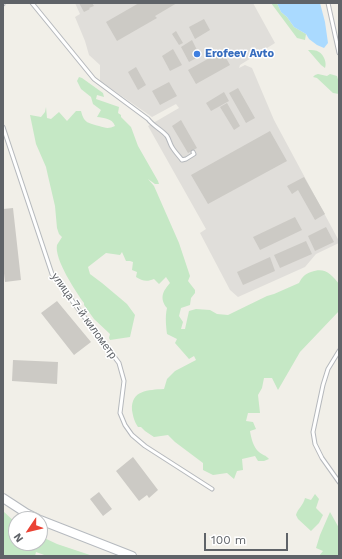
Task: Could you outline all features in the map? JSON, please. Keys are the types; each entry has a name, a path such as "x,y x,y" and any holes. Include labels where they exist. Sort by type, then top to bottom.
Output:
{"main road":[{"path":"3,498 23,511"},
{"path":"48,523 132,556"}],"lane":[{"path":"32,3 94,79 162,130 175,152 182,160 194,154 193,152"},
{"path":"328,3 339,53"},
{"name":"улица 7-й километр","path":"3,127 52,274 119,363 124,381 120,413 125,425 145,446 212,489"},
{"path":"339,351 328,369 322,385 313,432 315,444 320,454 339,482"}],"shaded area":[{"path":"75,3 253,3 275,43 240,65 239,68 245,65 252,68 274,120 339,243 316,254 305,267 238,297 230,290 200,233 206,229 148,126 179,108 176,104 152,117 100,81 100,65 89,55 75,17 80,14"}],"green space":[{"path":"271,3 277,3 281,12 287,17 294,27 306,34 305,40 297,38"},
{"path":"308,50 315,50 321,53 324,57 325,68 321,65"},
{"path":"318,74 327,76 330,74 337,76 339,83 339,94 333,93 317,78 313,77"},
{"path":"79,77 103,93 104,97 97,95 96,99 119,107 118,113 131,127 138,146 158,181 159,184 155,184 148,179 154,186 179,243 190,276 188,281 195,290 195,293 191,298 190,305 181,308 179,316 183,322 181,329 185,329 189,311 196,309 210,310 217,314 228,315 267,296 299,283 304,276 311,272 320,270 327,272 339,284 339,311 300,352 278,390 272,378 264,378 262,388 258,395 260,413 248,413 246,421 253,422 256,429 250,431 255,447 260,453 269,459 258,461 255,456 242,459 243,470 237,471 234,479 227,473 213,475 203,470 203,463 168,435 154,437 141,427 138,427 134,418 132,403 137,395 142,392 164,389 167,379 175,371 196,360 194,356 189,359 175,343 177,339 167,334 167,308 163,301 163,295 165,289 170,283 166,277 159,284 154,279 147,281 136,277 137,272 132,270 133,262 126,261 122,252 120,255 106,253 88,267 90,274 127,304 135,315 130,337 110,340 110,334 94,319 62,267 57,251 57,245 62,237 57,228 55,206 46,167 36,144 30,115 41,117 45,112 46,107 47,118 51,119 59,112 67,121 76,111 81,111 85,120 89,123 105,128 115,126 110,120 97,117 101,110 93,104 91,97 81,89 77,81"},
{"path":"315,494 319,499 316,508 323,515 319,523 311,531 298,519 296,515 305,498 311,500"},
{"path":"3,511 8,516 8,551 48,551 48,540 93,556 47,556 36,552 35,556 3,556"},
{"path":"330,512 339,528 339,556 319,556 323,551 316,548"}],"water":[{"path":"277,3 320,3 328,43 324,48 317,45 309,39 306,34 294,27 287,17 281,12"}],"building":[{"path":"79,3 92,3 94,6 84,12"},
{"path":"139,3 177,3 155,16 157,18 117,41 106,22"},
{"path":"204,19 210,30 195,39 189,27"},
{"path":"176,31 183,43 179,45 172,34"},
{"path":"192,40 200,56 189,62 181,47"},
{"path":"173,49 182,65 170,71 162,56"},
{"path":"222,51 230,65 196,84 188,70"},
{"path":"136,67 146,85 138,90 128,72"},
{"path":"169,82 177,96 160,105 152,91"},
{"path":"238,88 255,118 246,123 229,93"},
{"path":"224,92 229,101 211,111 206,103"},
{"path":"227,103 240,126 234,130 220,107"},
{"path":"181,120 197,148 188,153 172,126"},
{"path":"270,131 287,161 208,204 191,175"},
{"path":"304,177 325,214 315,220 298,190 292,194 287,186"},
{"path":"13,208 21,280 5,282 3,265 3,209"},
{"path":"295,217 302,230 260,250 253,237"},
{"path":"326,227 334,242 315,251 308,236"},
{"path":"306,241 312,254 280,268 274,255"},
{"path":"270,257 275,271 243,285 237,272"},
{"path":"57,301 91,342 74,355 41,313"},
{"path":"13,360 58,362 57,384 12,381"},
{"path":"133,457 158,490 149,498 147,495 139,501 116,471"},
{"path":"99,492 112,509 103,516 90,499"}],"place":[{"name":"Erofeev Avto","path":"197,54"}]}
